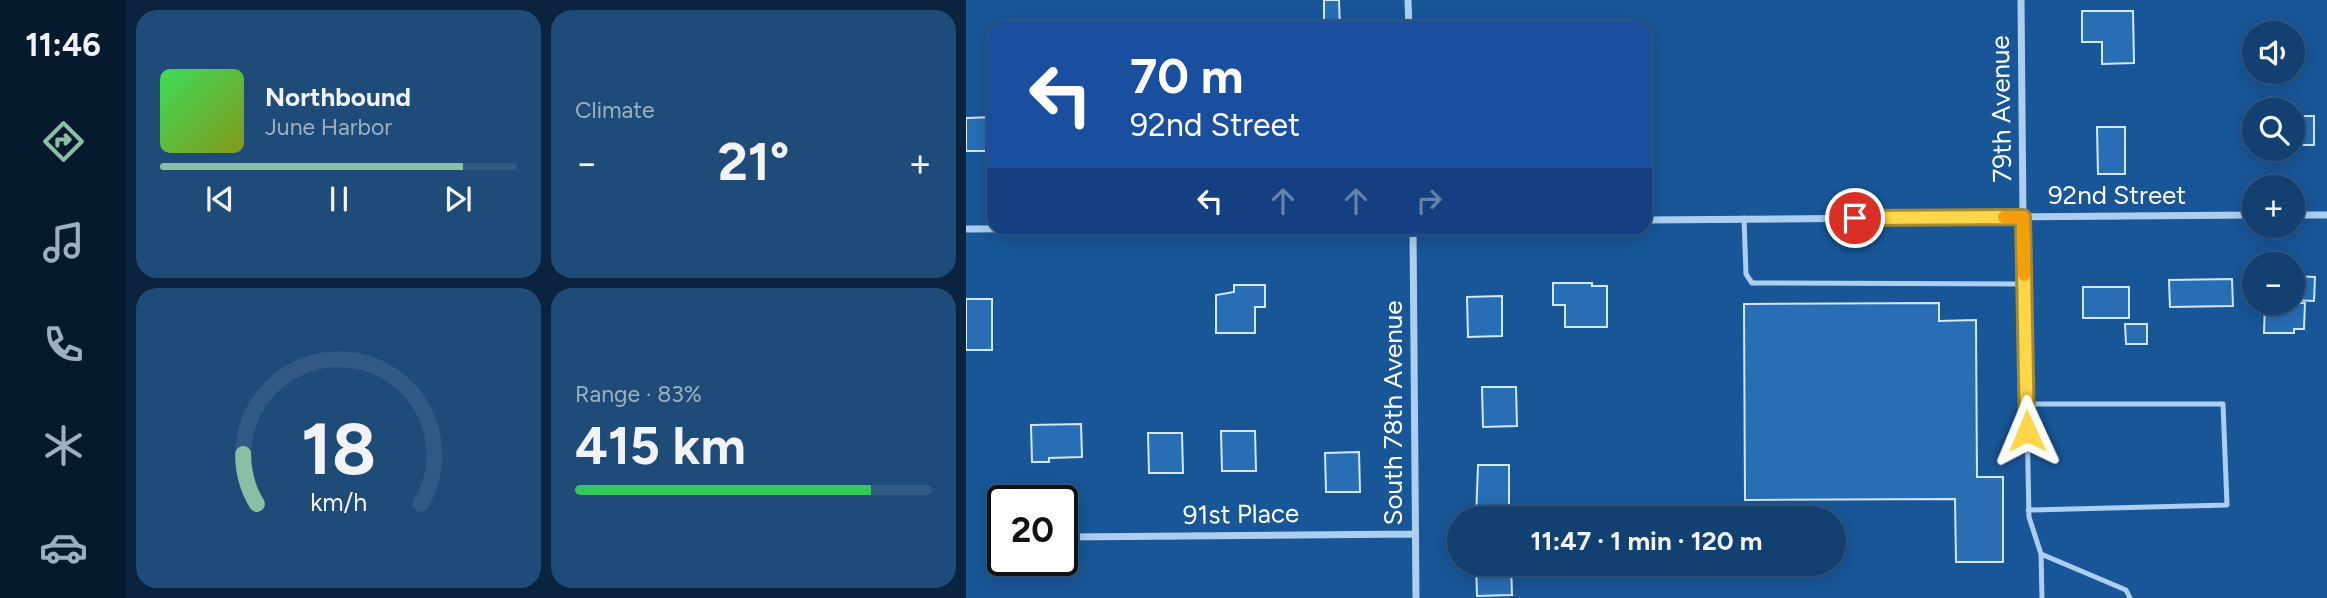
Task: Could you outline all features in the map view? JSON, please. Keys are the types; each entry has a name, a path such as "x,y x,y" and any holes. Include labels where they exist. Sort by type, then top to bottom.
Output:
{"street":[{"path":"1409,0 1409,21"},
{"name":"79th Avenue","path":"2021,0 2023,217"},
{"name":"92nd Street","path":"1652,220 2242,215"},
{"path":"2305,215 2327,215"},
{"path":"966,229 987,229"},
{"name":"South 78th Avenue","path":"1413,235 1416,598"},
{"name":"91st Place","path":"1078,537 1415,534"}],"lane":[{"path":"2023,217 2028,510 2041,554 2042,598"},
{"path":"1744,218 1746,274 1752,284 2024,284"},
{"path":"2026,404 2223,404 2227,505 2028,510"},
{"path":"2041,554 2126,590 2130,598"}],"building":[{"path":"1324,0 1339,0 1340,21 1324,21"},
{"path":"2082,11 2133,11 2134,63 2102,64 2102,42 2082,42"},
{"path":"2305,116 2314,116 2314,145 2305,145"},
{"path":"987,117 987,151 966,151 966,118"},
{"path":"2097,127 2125,127 2125,174 2098,174"},
{"path":"2305,277 2315,277 2314,301 2305,301"},
{"path":"2232,279 2233,306 2170,307 2169,280"},
{"path":"1553,283 1592,283 1592,286 1607,286 1607,327 1565,327 1565,305 1553,305"},
{"path":"1234,285 1265,285 1265,307 1255,307 1255,333 1216,333 1216,295 1234,292"},
{"path":"2083,287 2129,287 2129,318 2083,318"},
{"path":"1502,296 1502,336 1468,337 1467,297"},
{"path":"966,299 992,299 992,350 966,350"},
{"path":"1939,303 1939,321 1976,320 1977,477 2003,477 2003,562 1956,562 1955,499 1745,500 1744,304"},
{"path":"2265,315 2305,315 2304,329 2294,329 2294,333 2264,333"},
{"path":"2125,324 2147,324 2147,344 2126,344"},
{"path":"1482,387 1516,387 1517,426 1483,427"},
{"path":"1081,424 1082,457 1049,458 1049,462 1032,462 1031,425"},
{"path":"1221,431 1255,431 1256,471 1222,471"},
{"path":"1148,433 1182,433 1183,473 1149,473"},
{"path":"1359,452 1360,492 1326,492 1325,453"},
{"path":"1478,465 1509,465 1509,506 1476,506"},
{"path":"1476,576 1511,576 1512,595 1477,596"}],"slow traffic":[{"path":"2004,217 2023,217 2024,275"}],"route":[{"path":"1855,218 2023,217 2027,431"}]}
